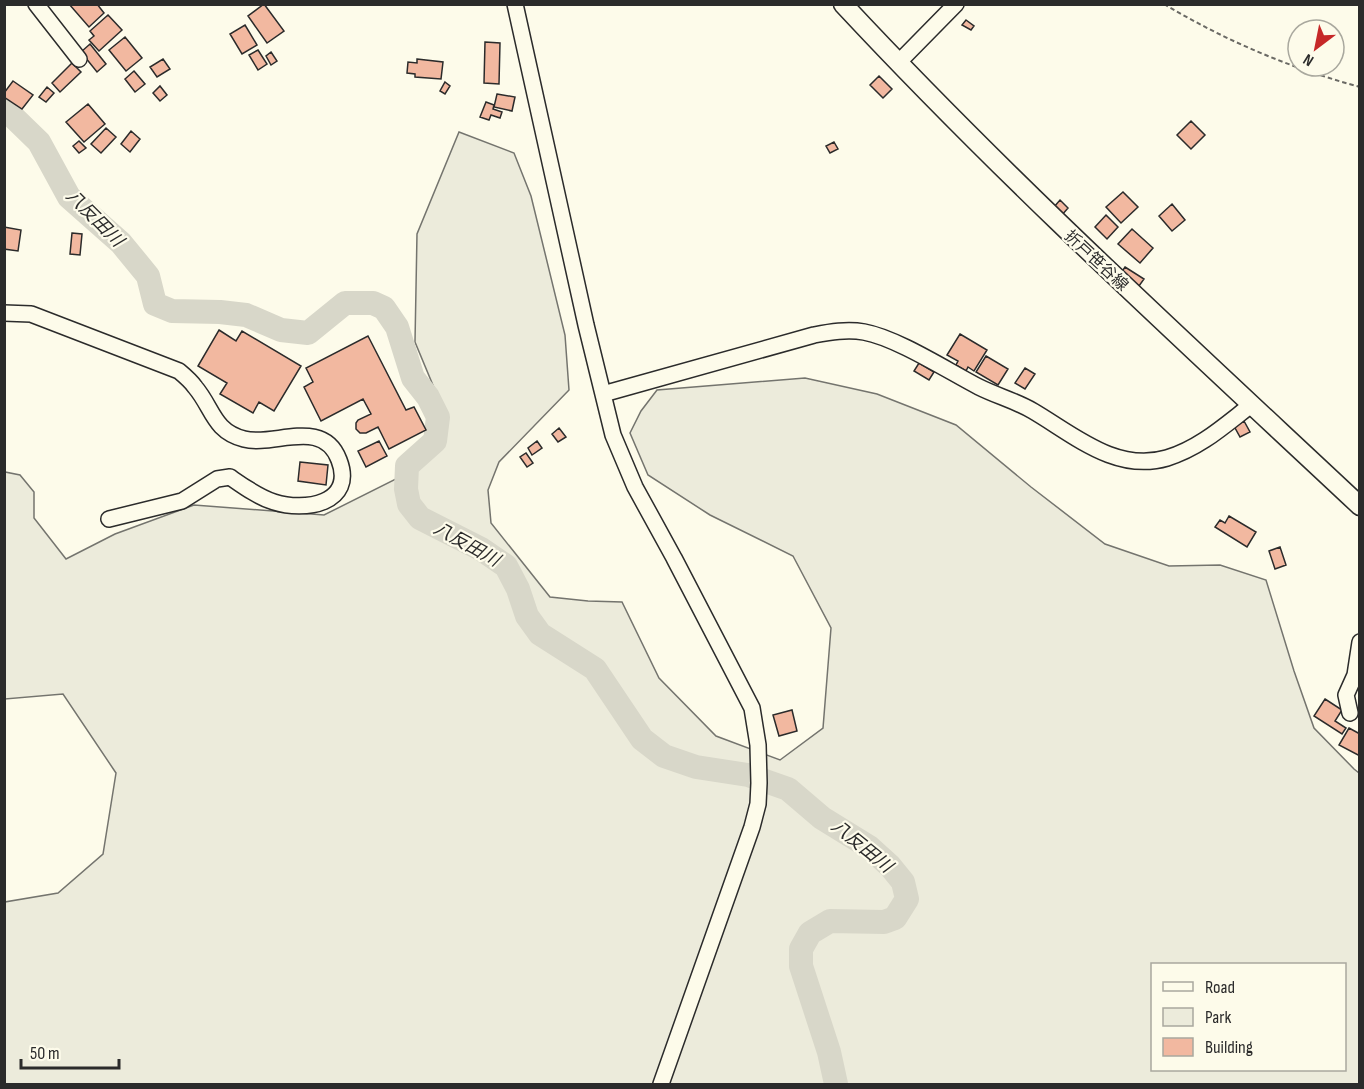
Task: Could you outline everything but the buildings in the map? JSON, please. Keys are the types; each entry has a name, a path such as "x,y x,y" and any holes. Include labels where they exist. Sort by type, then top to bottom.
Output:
{"main road":[{"name":"折戸笹谷線","path":"843,4 898,63 1041,207 1359,506"}],"street":[{"path":"36,4 79,59"},
{"path":"515,4 614,435 635,487 752,708 759,755 758,804 752,827 661,1084"},
{"path":"898,63 956,4"},
{"path":"4,313 31,314 179,371 196,388 219,426 242,439 260,441 289,436 317,438 328,446 339,459 342,486 335,496 316,504 301,506 274,502 230,477 217,479 182,501 109,519"},
{"path":"603,394 814,335 853,331 873,334 980,388 1020,404 1091,448 1113,456 1154,460 1167,458 1204,441 1251,405"},
{"path":"1350,713 1346,695 1355,675 1359,642"}],"path":[{"path":"1164,4 1206,29 1248,49 1289,66 1359,87"}],"green space":[{"path":"459,132 514,153 531,196 565,335 569,390 499,462 488,490 491,523 550,597 622,602 659,678 716,736 780,760 823,728 831,628 793,556 710,515 648,475 630,433 641,411 657,390 805,378 877,394 956,425 1105,544 1169,566 1220,565 1266,580 1314,728 1359,773 1359,1084 5,1084 5,902 58,893 103,854 116,773 63,694 5,699 5,472 20,475 34,492 34,518 66,559 115,534 194,505 324,515 406,474 447,419 415,342 417,234"}],"waterway":[{"name":"八反田川","path":"4,108 39,142 69,197 121,243 148,276 155,304 172,311 246,315 281,330 308,333 345,303 373,303 384,308 397,327 413,378 428,397 438,417 435,441 407,466 406,489 409,504 420,518 481,549 506,566 518,589 527,616 540,634 595,669 642,739 664,756 696,767 748,775 788,789 822,818 869,847 890,866 903,882 907,899 895,918 884,922 830,921 810,933 801,949 801,966 829,1052 836,1084"}]}
